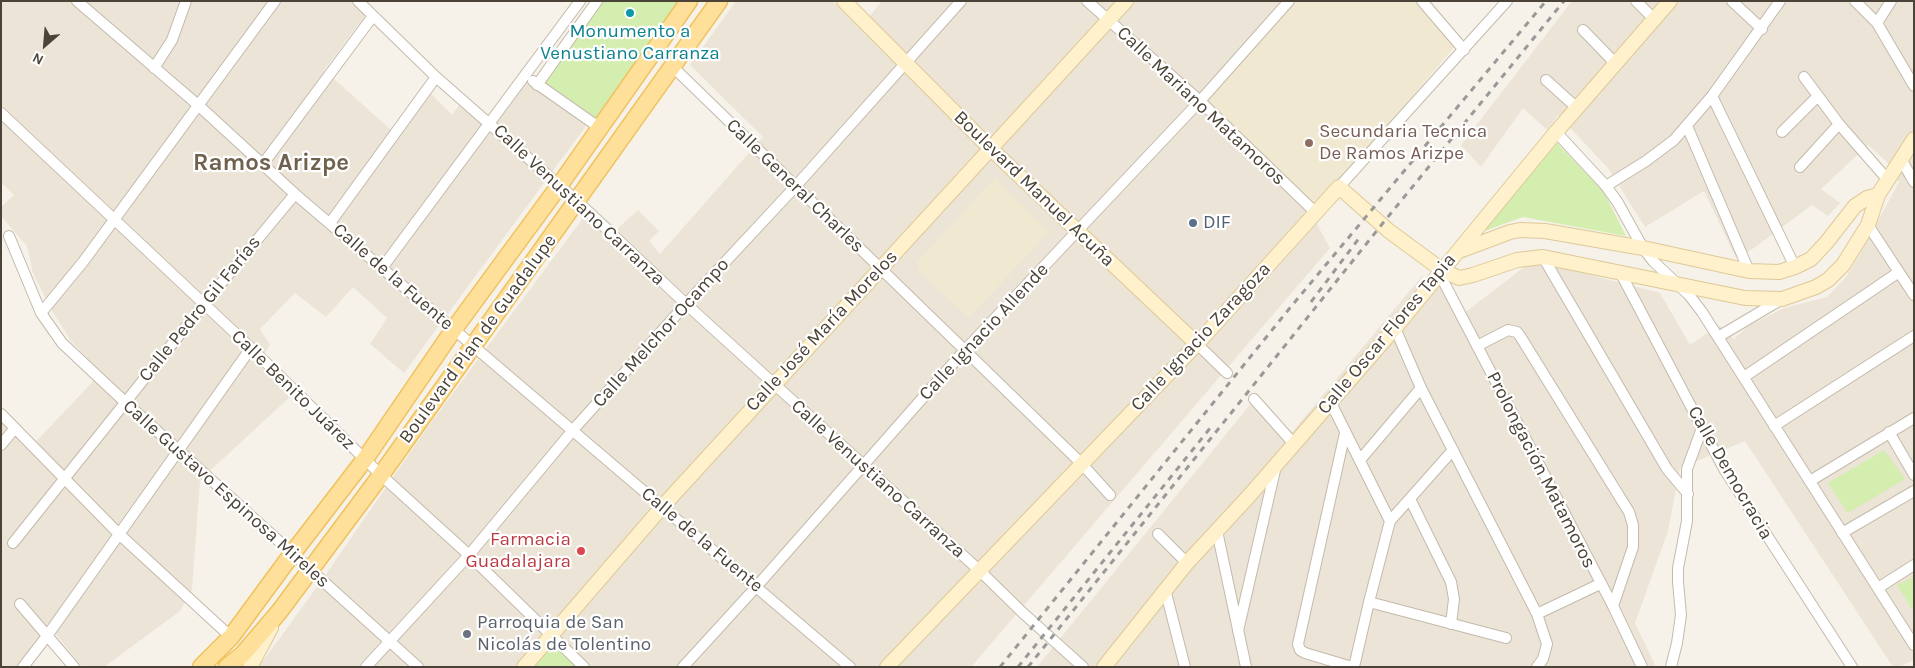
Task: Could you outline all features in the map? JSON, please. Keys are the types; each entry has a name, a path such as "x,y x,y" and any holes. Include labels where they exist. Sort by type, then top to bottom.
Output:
{"main road":[{"name":"Boulevard Plan de Guadalupe","path":"201,667 231,638 292,554 365,459 454,329 559,186 689,1"},
{"name":"Boulevard Plan de Guadalupe","path":"226,667 250,663 279,612 381,475 719,1"}],"street":[{"path":"154,68 172,40 186,1"},
{"path":"41,313 69,281 274,1"},
{"name":"Calle Venustiano Carranza","path":"358,1 436,77 577,201 686,304 1083,667"},
{"path":"382,268 580,1"},
{"path":"537,85 597,1"},
{"name":"Boulevard Manuel Acuña","path":"844,1 990,148 1228,373"},
{"name":"Calle Melchor Ocampo","path":"366,667 469,555 573,430 686,304 795,187 960,1"},
{"name":"Calle Mariano Matamoros","path":"1087,1 1200,102 1315,212"},
{"name":"Calle José María Morelos","path":"524,667 662,507 773,384 964,179 990,148 1126,1"},
{"name":"Calle Ignacio Allende","path":"683,667 758,586 964,351 1200,102 1289,1"},
{"path":"1422,1 1464,50"},
{"name":"Calle Ignacio Zaragoza","path":"887,667 1197,344 1507,1"},
{"path":"1636,1 1654,19"},
{"name":"Calle Oscar Flores Tapia","path":"1104,667 1187,563 1395,328 1556,132 1670,1"},
{"path":"1732,1 1762,28"},
{"path":"1606,186 1662,151 1688,126 1712,96 1780,1"},
{"path":"1855,1 1877,23 1914,86"},
{"path":"1877,23 1891,1"},
{"name":"Calle de la Fuente","path":"78,2 198,105 295,194 662,507 758,586 850,667"},
{"path":"263,164 373,16"},
{"path":"1583,30 1616,64"},
{"path":"549,45 560,53"},
{"name":"Calle General Charles","path":"672,66 1082,464 1110,495"},
{"path":"526,76 600,128"},
{"path":"330,223 436,77"},
{"path":"1804,77 1817,97 1887,179"},
{"path":"1546,80 1577,108"},
{"path":"1712,96 1795,267"},
{"path":"1782,132 1817,97"},
{"name":"Calle Benito Juárez","path":"1,113 251,348 381,475 469,555 584,667"},
{"path":"1800,167 1839,124"},
{"path":"1688,126 1749,271"},
{"path":"1556,132 1606,186 1618,203 1643,248 1661,270 1695,302 1913,641"},
{"path":"1718,337 1782,299 1816,287 1836,273 1850,255 1868,225 1878,195 1914,138"},
{"path":"1901,160 1914,182"},
{"path":"1339,187 1440,272 1454,276 1465,277 1517,260 1543,257 1745,298 1782,299"},
{"name":"Calle Pedro Gil Farías","path":"13,543 204,304 295,194"},
{"path":"1458,251 1497,235 1525,230 1560,233 1643,248 1749,271 1779,272 1811,259 1855,206 1867,198 1878,195"},
{"path":"1868,225 1914,296"},
{"name":"Calle Gustavo Espinosa Mireles","path":"9,236 41,313 62,342 179,452 418,667"},
{"path":"1543,257 1667,469 1688,494"},
{"name":"Prolongación Matamoros","path":"1440,272 1613,606 1642,667"},
{"name":"Calle Democracia","path":"1620,272 1702,428 1740,495 1852,667"},
{"path":"1744,377 1899,272"},
{"path":"1395,328 1421,388 1537,614 1548,644 1543,659 1537,667"},
{"path":"1478,346 1508,330 1517,332 1629,512 1633,524 1633,548 1613,606"},
{"path":"1774,426 1914,336"},
{"path":"23,667 179,452 251,348"},
{"path":"1360,460 1421,388"},
{"path":"1254,398 1294,444"},
{"path":"1330,401 1390,521"},
{"path":"1,414 119,534 231,638"},
{"path":"1810,481 1914,418"},
{"path":"1,445 15,428"},
{"path":"1671,667 1680,623 1678,568 1686,533 1687,469 1702,428"},
{"path":"1889,432 1914,475"},
{"path":"1345,433 1298,644 1299,648 1305,653 1353,667 1390,521 1453,450"},
{"path":"1238,630 1277,463"},
{"path":"1842,533 1914,491"},
{"path":"1410,499 1451,582 1454,600 1451,624"},
{"path":"1217,531 1246,667"},
{"path":"1158,534 1187,563"},
{"path":"1878,588 1914,565"},
{"path":"1537,614 1600,584"},
{"path":"1166,589 1185,667"},
{"path":"1369,602 1506,638"},
{"path":"20,604 74,667"}],"shaded area":[{"path":"1,1 356,1 368,12 324,70 399,137 431,94 452,115 462,101 493,127 527,78 586,126 404,373 370,344 387,318 353,287 326,317 295,293 260,329 270,345 258,364 292,395 200,480 192,590 180,611 104,667 82,667 48,624 16,667 1,667 1,421 30,448 101,373 71,341 51,309 33,273 27,246 1,216 1,207 14,195 1,182"},
{"path":"736,1 833,1 860,28 882,1 1287,1 1308,208 1330,248 971,667 237,667 242,662 263,661 322,580 427,428 592,206 617,229 638,210 659,231 649,241 660,254 763,137 690,65"},
{"name":"Secundaria Tecnica De Ramos Arizpe","path":"1290,1 1431,1 1462,38 1316,210 1202,102"},
{"path":"1572,1 1914,1 1914,660 1899,667 1893,667 1745,441 1680,468 1668,531 1635,623 1656,667 1037,667 1253,401 1288,437 1422,276 1441,287 1459,317 1527,265 1556,266 1660,293 1690,345 1719,325 1734,339 1748,326 1784,308 1827,297 1846,277 1899,182 1887,162 1868,145 1821,189 1840,203 1828,216 1812,205 1754,248 1736,258 1704,191 1645,227 1608,168 1558,115 1547,130 1523,108 1481,167 1461,145"},
{"path":"995,177 1049,232 969,318 918,271 918,261"}],"green space":[{"path":"602,1 684,1 599,120 543,81"},
{"path":"1557,143 1604,192 1626,236 1523,217 1479,233 1500,211"},
{"path":"1884,450 1905,479 1848,513 1828,483"},
{"path":"1914,577 1914,612 1897,585"},
{"path":"552,637 583,667 525,667"}],"railway":[{"path":"1000,667 1289,309 1546,1"},
{"path":"1028,667 1387,218 1564,1"},
{"path":"1311,302 1360,237"},
{"path":"1018,667 1211,427"}],"place":[{"name":"Monumento a Venustiano Carranza","path":"630,13"},
{"name":"Secundaria Tecnica De Ramos Arizpe","path":"1309,143"},
{"name":"DIF","path":"1193,223"},
{"name":"Farmacia Guadalajara","path":"581,551"},
{"name":"Parroquia de San Nicolás de Tolentino","path":"467,634"}],"district":[{"name":"Ramos Arizpe","path":"271,163"}]}
